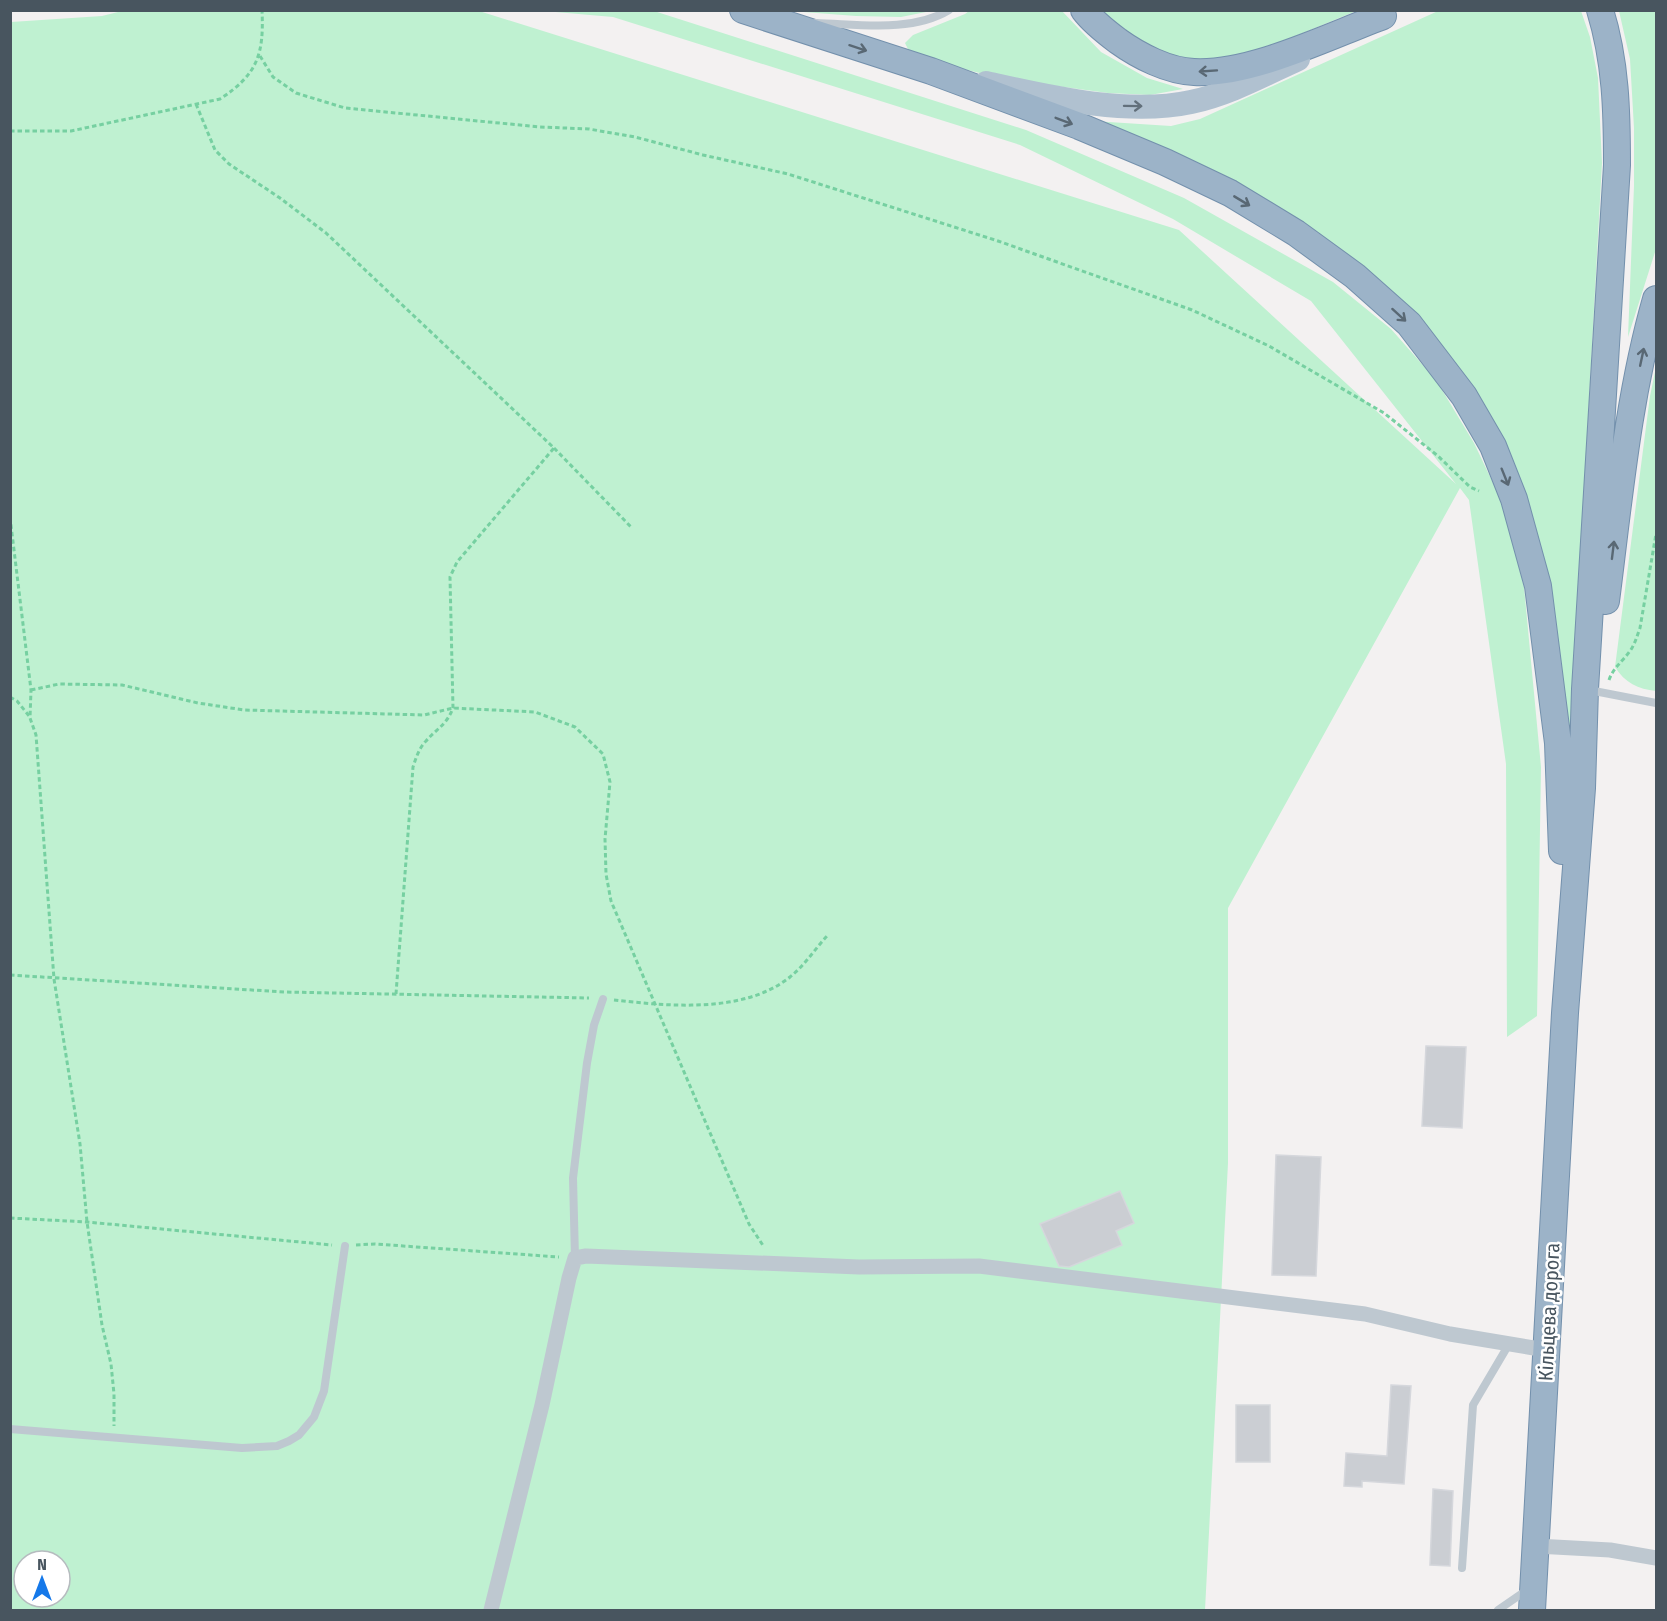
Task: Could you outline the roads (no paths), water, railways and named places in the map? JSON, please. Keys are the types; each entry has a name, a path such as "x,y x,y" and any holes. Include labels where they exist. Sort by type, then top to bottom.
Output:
{"highway":[{"path":"743,10 931,71 1078,126 1165,162 1230,193 1296,233 1355,276 1409,324 1464,396 1493,446 1514,499 1538,586 1558,743 1565,1013"},
{"path":"1084,10 1111,36 1138,55 1192,72 1241,68 1390,13"},
{"path":"1595,691 1617,165 1617,106 1614,68 1600,10"},
{"path":"1565,1013 1582,789 1600,643 1630,417 1656,299"},
{"name":"Кільцева дорога","path":"1533,1598 1565,1013"}],"main road":[{"path":"931,71 1018,90 1078,100 1123,106 1158,106 1189,102 1244,84 1390,13"}],"street":[{"path":"491,1611 542,1405 575,1258 586,1256 859,1267 979,1266 1365,1314 1450,1334 1546,1350"},
{"path":"1536,1546 1610,1550 1656,1558"}],"lane":[{"path":"781,23 897,24 926,20 949,10"},
{"path":"1595,691 1656,703"},
{"path":"575,1258 573,1178 587,1063 594,1024 603,999"},
{"path":"10,1430 242,1448 277,1446 299,1435 314,1417 324,1390 345,1246"},
{"path":"1462,1568 1473,1405 1509,1344"},
{"path":"1498,1611 1533,1598"}]}
